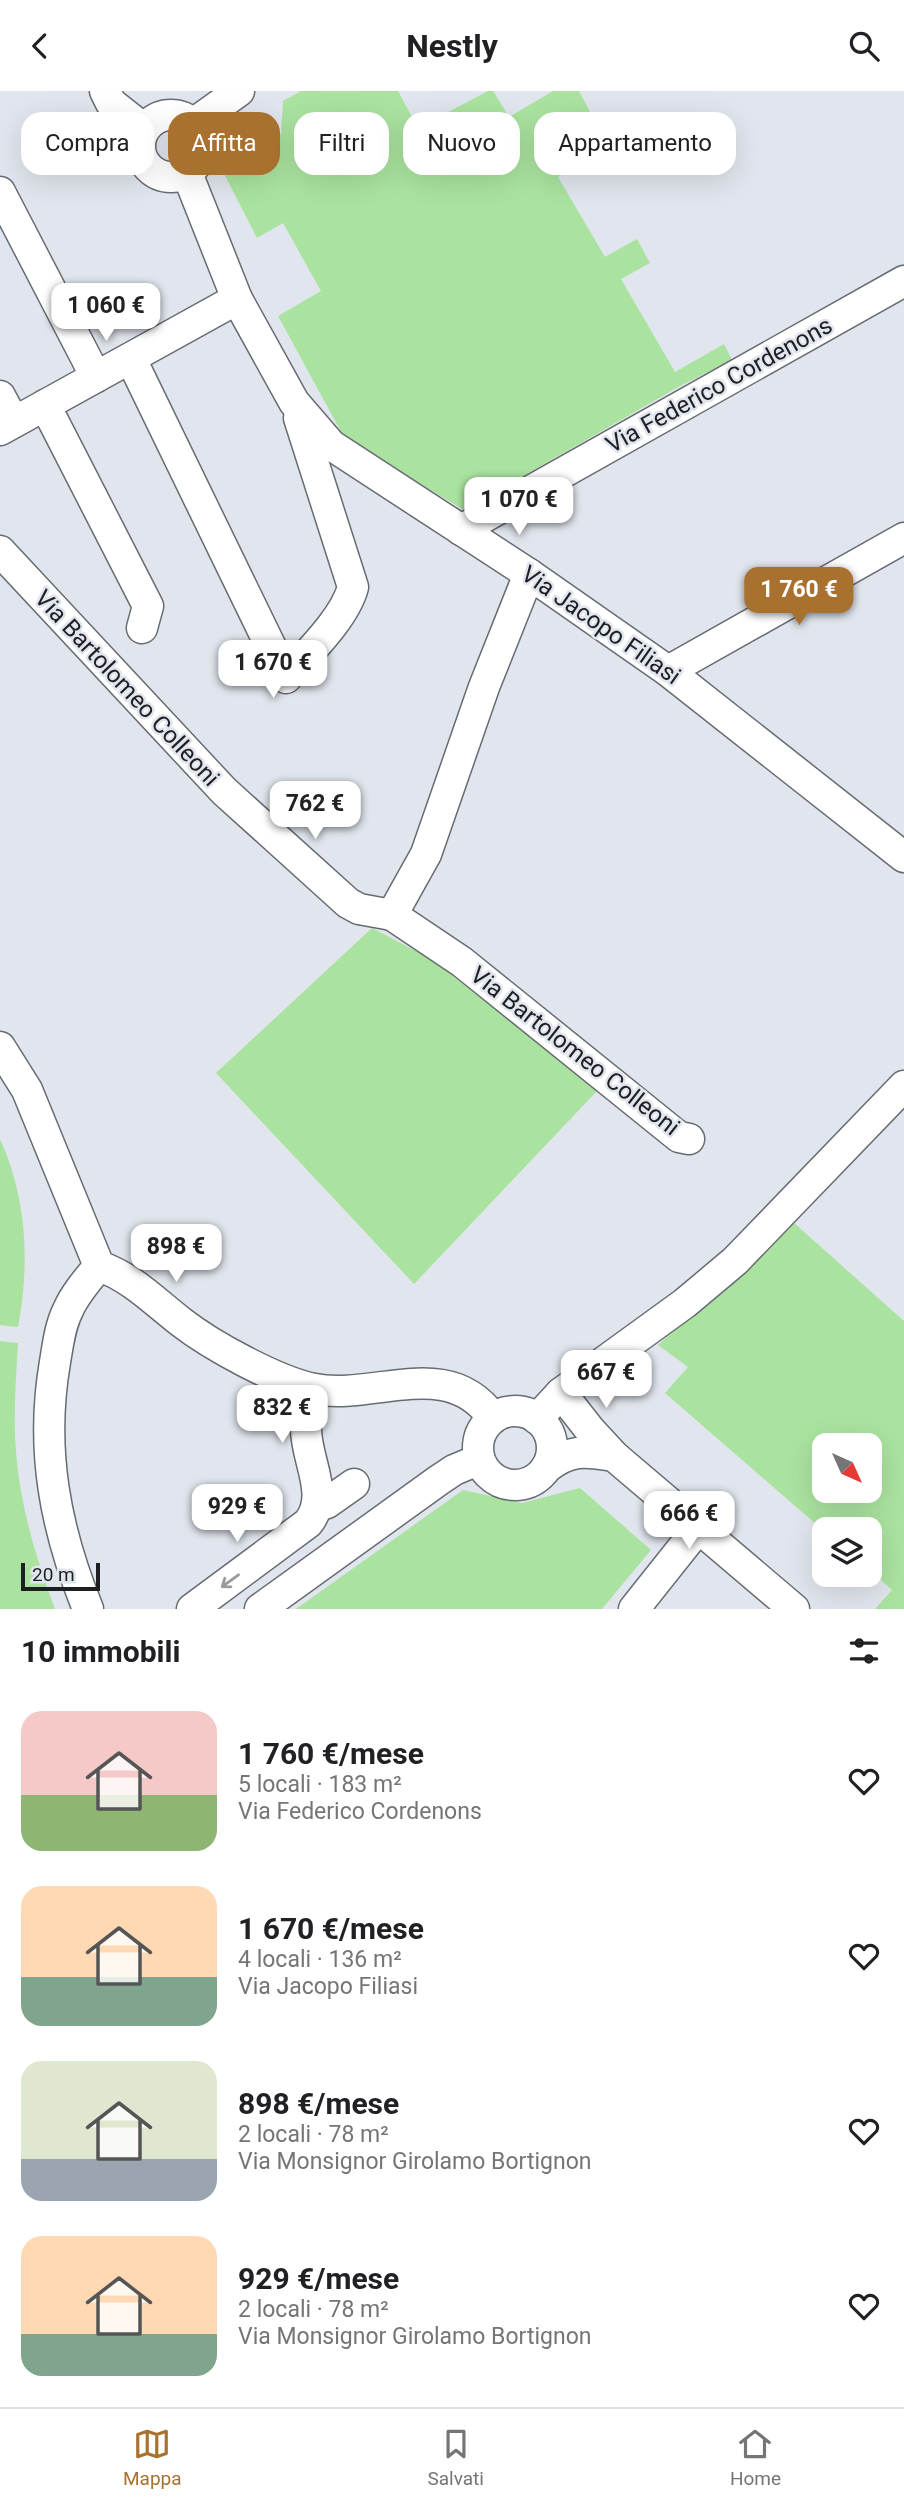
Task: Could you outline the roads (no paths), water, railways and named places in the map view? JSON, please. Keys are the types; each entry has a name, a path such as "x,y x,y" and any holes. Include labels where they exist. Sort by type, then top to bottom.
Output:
{"street":[{"path":"105,91 111,103 122,112"},
{"path":"210,112 239,91"},
{"path":"154,172 171,178 181,175"},
{"name":"Via Jacopo Filiasi","path":"131,359 286,678 340,614 350,599 353,587 294,402 237,299 188,175"},
{"path":"0,192 96,377"},
{"name":"Via Federico Cordenons","path":"461,530 904,281"},
{"path":"0,396 7,426 237,299"},
{"name":"Via Jacopo Filiasi","path":"294,402 331,445 529,574 668,671 904,857"},
{"path":"45,405 148,606 142,628"},
{"path":"668,671 904,538"},
{"name":"Via Bartolomeo Colleoni","path":"0,551 223,791 348,903 359,909 393,915 462,962 679,1137 690,1139"},
{"path":"393,915 426,853 484,687 529,574"},
{"path":"0,1047 27,1090 99,1266 128,1280 199,1335 284,1379 314,1389 338,1391 390,1384 440,1385 469,1393 493,1418"},
{"path":"537,1419 561,1393 685,1303 735,1261 897,1103"},
{"path":"88,1609 61,1527 51,1479 48,1435 51,1389 61,1331 68,1308 99,1266"},
{"path":"192,1609 308,1523 318,1506 306,1425 314,1389"},
{"path":"561,1393 583,1423 614,1456 794,1609"},
{"path":"546,1468 552,1447 550,1436 529,1413 511,1411 493,1418 480,1434 478,1460 488,1473 507,1484 529,1482 561,1456 573,1453 614,1456"},
{"path":"260,1609 446,1475 478,1460"},
{"path":"318,1506 327,1503 354,1484"},
{"path":"634,1609 700,1527"}]}
